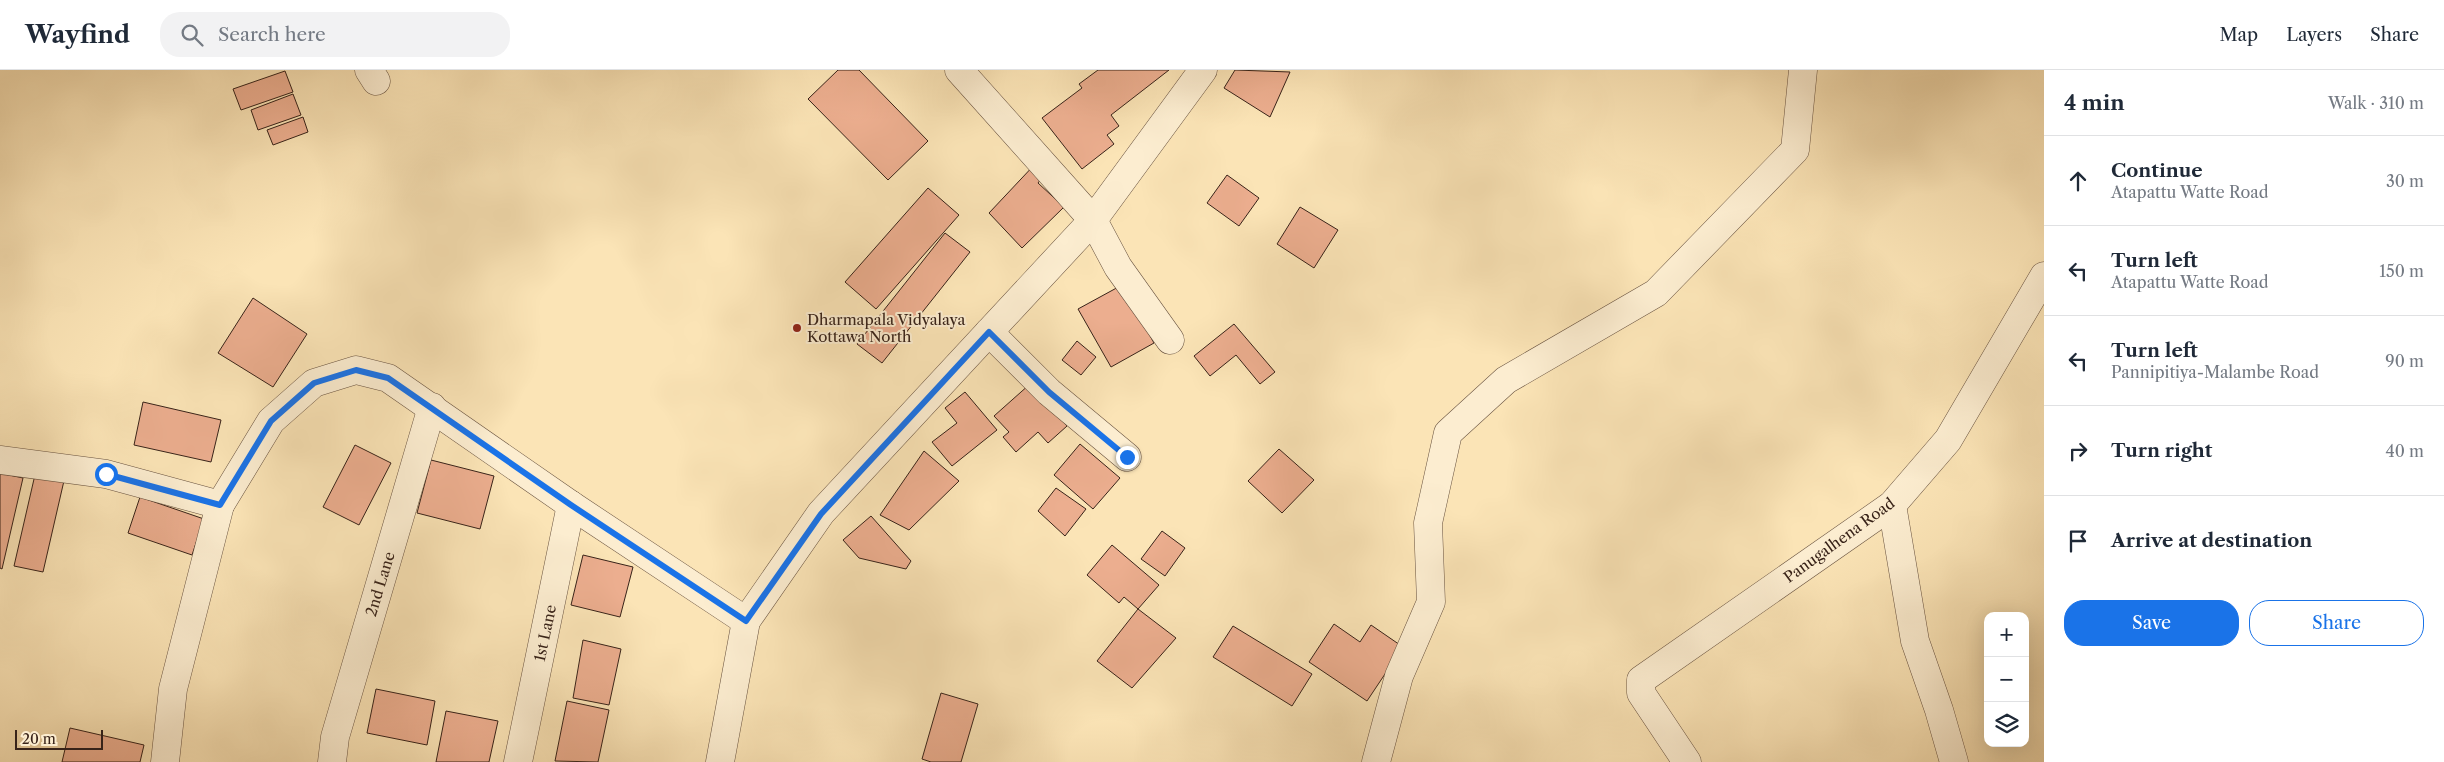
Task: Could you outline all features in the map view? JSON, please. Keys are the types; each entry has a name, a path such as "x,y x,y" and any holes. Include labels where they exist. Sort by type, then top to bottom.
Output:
{"street":[{"path":"959,70 1094,220 1118,266 1170,340"},
{"path":"720,762 746,621 821,514 1094,220 1203,70"},
{"path":"1376,762 1399,676 1431,602 1428,523 1448,433 1506,380 1656,293 1663,286 1795,150 1804,70"},
{"name":"Panugalhena Road","path":"1687,762 1641,693 1641,680 1892,505 1948,440 2044,276"},
{"path":"989,332 1049,392 1127,457"},
{"path":"165,762 173,689 220,505 271,421 314,383 356,370 388,378 571,505 746,621"},
{"name":"2nd Lane","path":"332,762 335,737 432,407"},
{"path":"0,460 106,474 220,505"},
{"name":"1st Lane","path":"518,762 571,505"},
{"path":"1892,505 1915,641 1940,710 1954,762"}],"building":[{"path":"838,70 859,70 928,141 888,180 808,99"},
{"path":"1098,70 1169,70 1111,115 1119,126 1107,135 1114,144 1082,169 1042,118 1082,88 1079,84"},
{"path":"1235,70 1290,72 1270,117 1224,88"},
{"path":"285,71 293,92 241,110 233,89"},
{"path":"293,94 301,115 258,130 251,110"},
{"path":"303,117 308,132 273,145 267,130"},
{"path":"1037,162 1044,175 1038,183 1064,207 1022,248 989,213"},
{"path":"1227,175 1259,198 1239,226 1207,203"},
{"path":"928,188 959,215 876,309 845,282"},
{"path":"1300,207 1338,230 1314,268 1277,244"},
{"path":"945,233 970,252 882,363 857,344"},
{"path":"1122,285 1154,343 1111,367 1078,309"},
{"path":"253,298 307,334 273,387 218,353"},
{"path":"1234,324 1275,372 1260,384 1236,355 1210,376 1194,356"},
{"path":"1077,341 1096,357 1081,375 1062,360"},
{"path":"1030,384 1067,426 1048,443 1038,432 1016,452 1003,437 1009,432 994,416"},
{"path":"965,392 997,430 952,466 932,442 957,423 945,408"},
{"path":"143,402 221,420 211,462 134,445"},
{"path":"1080,444 1120,478 1093,509 1054,475"},
{"path":"355,445 391,463 359,525 323,507"},
{"path":"1279,449 1314,480 1282,513 1248,481"},
{"path":"924,451 959,481 909,530 880,515"},
{"path":"431,460 494,476 480,529 417,513"},
{"path":"37,466 66,472 43,572 14,566"},
{"path":"0,473 23,478 2,569 0,568"},
{"path":"1056,488 1086,509 1065,536 1038,511"},
{"path":"140,497 204,519 192,555 128,533"},
{"path":"871,516 911,561 906,569 859,558 843,540"},
{"path":"1162,531 1185,548 1165,576 1141,559"},
{"path":"1112,545 1159,585 1138,609 1124,597 1119,603 1087,575"},
{"path":"583,555 633,567 620,617 571,605"},
{"path":"1138,609 1176,638 1132,688 1097,661"},
{"path":"1334,624 1360,642 1371,625 1403,647 1367,701 1309,662"},
{"path":"1233,626 1312,674 1292,706 1213,657"},
{"path":"583,640 621,649 609,705 573,698"},
{"path":"376,689 435,701 427,745 367,733"},
{"path":"941,693 978,704 961,762 931,762 922,759"},
{"path":"567,701 609,710 598,762 555,761"},
{"path":"446,711 498,721 489,762 436,762"},
{"path":"70,728 144,745 140,762 62,762"}],"place":[{"name":"Dharmapala Vidyalaya Kottawa North","path":"797,328"}],"route":[{"path":"106,474 220,505 271,421 314,383 356,370 388,378 571,505 746,621 821,514 989,332 1049,392 1127,457"}]}
